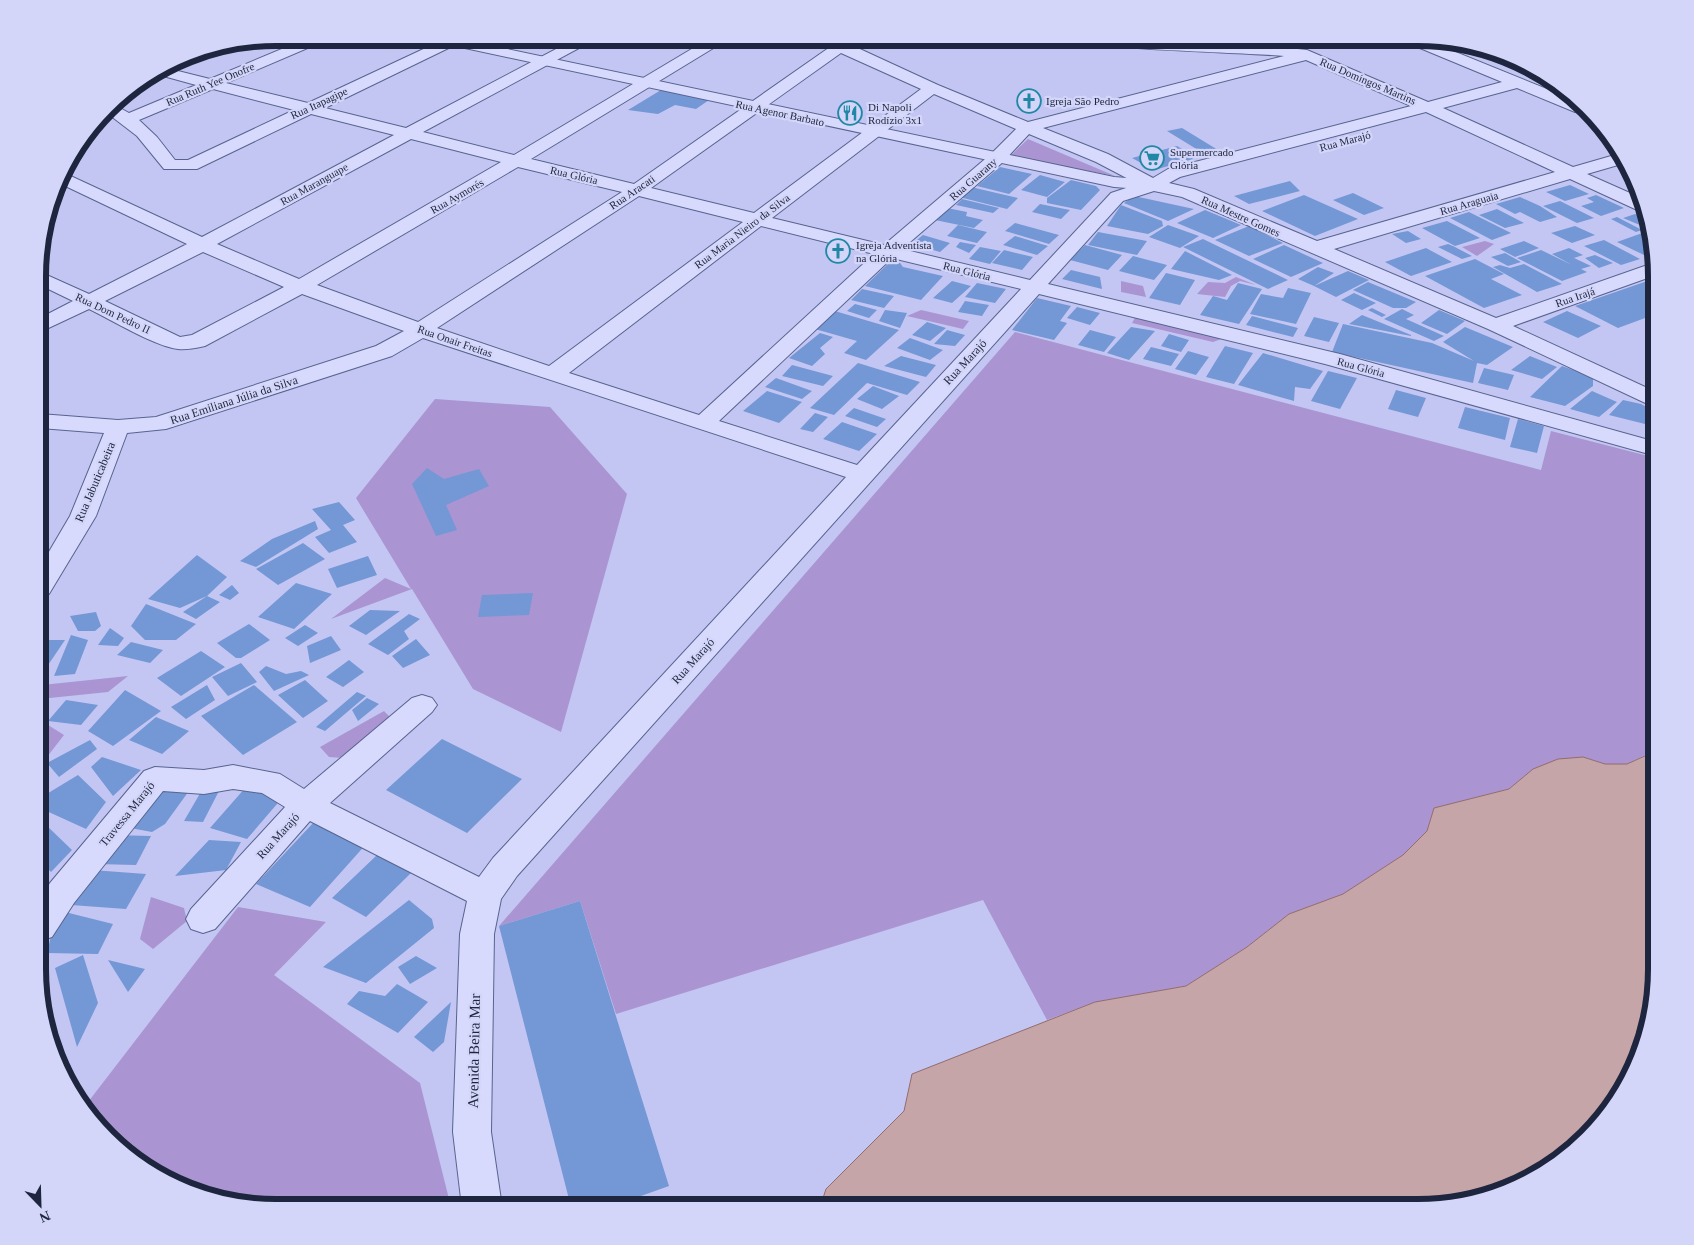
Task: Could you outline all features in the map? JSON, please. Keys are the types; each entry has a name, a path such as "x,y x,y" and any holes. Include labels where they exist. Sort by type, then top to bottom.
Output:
{"street":[{"name":"Rua Ruth Yee Onofre","path":"128,119 300,46"},
{"name":"Rua Itapagipe","path":"128,119 170,165 180,166 198,162 434,46"},
{"name":"Rua Agenor Barbato","path":"479,46 871,132 1114,182 1153,186"},
{"name":"Rua Maranguape","path":"46,323 203,244 572,46"},
{"name":"Rua Aymorés","path":"188,343 206,338 301,286 516,162 706,46"},
{"name":"Rua Aracati","path":"420,330 637,190 756,107 828,46"},
{"name":"Rua Mestre Gomes","path":"842,46 932,88 1102,158 1153,186 1188,193 1495,325 1648,397"},
{"name":"Rua Domingos Martins","path":"1193,46 1307,55 1446,115 1636,203"},
{"path":"1282,52 1289,46"},
{"path":"1430,47 1571,105"},
{"path":"1027,128 1307,55"},
{"name":"Rua Glória","path":"169,73 308,107 516,162 1332,359 1648,447"},
{"name":"Rua Marajó","path":"1153,186 1174,173 1518,83"},
{"name":"Rua Maria Nieiro da Silva","path":"553,374 871,132 932,88"},
{"name":"Rua Marajó","path":"203,918 306,805 485,895 505,867 1117,197 1153,186 1192,182 1536,91"},
{"path":"116,112 128,119"},
{"name":"Rua Guarany","path":"703,422 888,251 997,158 1027,128"},
{"name":"Rua Araguaia","path":"1315,248 1616,160"},
{"name":"Rua Onair Freitas","path":"68,181 203,244 301,286 420,330 862,474"},
{"name":"Rua Irajá","path":"1495,325 1648,271"},
{"name":"Rua Dom Pedro II","path":"46,281 172,341 188,343"},
{"name":"Rua Emiliana Júlia da Silva","path":"46,421 118,427 158,424 364,358 384,350 420,330"},
{"name":"Rua Jabuticabeira","path":"46,578 83,516 118,427"},
{"path":"306,805 422,704"},
{"name":"Travessa Marajó","path":"46,918 62,893 155,779 204,782 233,777 269,782 306,805"},
{"name":"Avenida Beira Mar","path":"481,1199 472,1132 477,934 485,895"}],"shaded area":[{"path":"1028,139 1115,176 1010,156"},
{"path":"1485,241 1494,244 1477,256 1462,247"},
{"path":"1236,277 1256,285 1240,281 1231,286 1225,297 1197,294 1208,282 1225,283"},
{"path":"1121,281 1143,286 1146,297 1121,292"},
{"path":"921,310 969,321 963,329 907,316"},
{"path":"1136,316 1227,337 1213,342 1132,323"},
{"path":"1015,332 1541,470 1551,431 1648,456 1648,754 1627,764 1605,764 1583,757 1533,769 1509,789 1434,808 1427,831 1403,855 1343,894 1289,914 1247,947 1186,986 1095,1002 1047,1020 983,900 616,1014 580,901 499,926"},
{"path":"435,399 550,407 627,494 561,732 473,689 412,589 331,619 385,578 411,589 356,498"},
{"path":"128,676 108,692 46,698 46,685"},
{"path":"384,711 390,717 343,758 329,757 320,747"},
{"path":"46,724 64,735 46,756"},
{"path":"1648,755 1648,968 1646,998 1640,1028 1624,1070 1600,1109 1569,1142 1532,1168 1491,1187 1477,1191 1447,1197 1417,1199 823,1199 826,1189 904,1111 912,1074 1095,1002 1186,986 1247,947 1289,914 1343,894 1403,855 1427,831 1434,808 1509,789 1533,769 1558,759 1583,757 1605,764 1627,764"},
{"path":"151,897 184,908 187,921 153,949 140,939"},
{"path":"238,907 326,922 274,975 420,1083 448,1199 277,1199 247,1197 217,1191 175,1175 136,1151 103,1120 89,1101"}],"building":[{"path":"661,90 709,100 696,109 675,105 658,114 628,110"},
{"path":"1182,128 1218,150 1203,153 1167,131"},
{"path":"1177,146 1191,154 1193,159 1154,170 1132,158"},
{"path":"1000,167 1032,174 1009,194 977,186"},
{"path":"1040,175 1065,182 1047,197 1021,190"},
{"path":"1071,180 1096,186 1100,190 1081,210 1047,203 1047,198"},
{"path":"1290,181 1300,191 1249,204 1234,196"},
{"path":"1570,185 1589,194 1565,201 1546,192"},
{"path":"971,187 1018,198 1007,209 959,197"},
{"path":"1353,193 1384,208 1364,215 1333,200"},
{"path":"1304,195 1358,219 1315,236 1262,211"},
{"path":"1596,195 1624,208 1601,216 1581,206 1594,202 1587,198"},
{"path":"1134,196 1194,209 1168,221 1124,203"},
{"path":"1520,197 1540,206 1557,217 1540,222 1520,212 1515,214 1496,204"},
{"path":"962,199 999,208 993,213 956,205"},
{"path":"1560,201 1594,218 1577,223 1543,206"},
{"path":"1040,204 1070,210 1061,219 1032,212"},
{"path":"1121,205 1162,221 1163,226 1148,234 1107,226"},
{"path":"947,208 967,212 966,216 983,220 974,228 935,220"},
{"path":"1497,209 1524,223 1505,228 1479,215"},
{"path":"1205,210 1241,225 1213,238 1177,223"},
{"path":"1469,212 1511,233 1492,240 1450,218"},
{"path":"1635,214 1640,216 1642,226 1623,218"},
{"path":"1617,217 1642,230 1636,232 1611,219"},
{"path":"1447,221 1480,238 1455,246 1422,228"},
{"path":"1015,223 1059,235 1049,244 1005,231"},
{"path":"958,225 987,232 977,243 947,236"},
{"path":"1168,225 1199,236 1180,248 1149,237"},
{"path":"1249,226 1283,243 1249,256 1215,240"},
{"path":"1575,226 1595,235 1572,243 1551,233"},
{"path":"1408,231 1421,239 1406,243 1392,234"},
{"path":"1098,232 1147,241 1137,255 1088,245"},
{"path":"1643,233 1646,254 1644,255 1617,242"},
{"path":"923,235 950,243 940,252 912,244"},
{"path":"1015,236 1048,246 1037,255 1003,245"},
{"path":"1203,239 1288,280 1268,289 1183,247"},
{"path":"1604,240 1640,259 1621,265 1584,246"},
{"path":"1524,241 1539,248 1515,257 1500,249"},
{"path":"960,242 976,245 969,253 956,247"},
{"path":"1448,244 1472,256 1462,259 1438,247"},
{"path":"1085,245 1122,255 1108,270 1070,260"},
{"path":"1284,245 1323,263 1291,277 1253,259"},
{"path":"980,247 1001,251 990,264 969,259"},
{"path":"1426,248 1452,262 1411,276 1385,262"},
{"path":"1569,248 1583,255 1574,258 1591,266 1581,269 1587,272 1562,281 1517,258 1541,250 1572,265 1552,254"},
{"path":"1004,250 1033,257 1022,270 992,263"},
{"path":"1185,251 1232,275 1219,280 1171,269"},
{"path":"1505,253 1521,262 1508,266 1491,257"},
{"path":"1595,255 1613,263 1599,268 1585,258"},
{"path":"1133,256 1167,265 1154,280 1119,271"},
{"path":"1475,259 1504,274 1491,279 1522,295 1484,308 1425,276"},
{"path":"891,261 900,263 903,267 943,276 921,300 865,286"},
{"path":"1524,264 1562,284 1537,292 1493,267 1500,265 1510,268"},
{"path":"1318,267 1334,273 1314,286 1298,279"},
{"path":"1071,270 1100,277 1102,289 1062,279"},
{"path":"1348,271 1369,280 1336,297 1314,286"},
{"path":"1166,273 1195,280 1180,305 1149,298"},
{"path":"952,281 971,286 952,303 933,298"},
{"path":"1648,281 1648,317 1618,328 1575,306"},
{"path":"1368,282 1416,302 1406,308 1393,308 1353,290"},
{"path":"977,283 1006,289 995,303 965,297"},
{"path":"1238,283 1262,289 1239,324 1200,315 1213,296 1227,300"},
{"path":"1288,288 1311,293 1296,324 1250,314 1261,294 1283,298"},
{"path":"862,289 894,296 884,308 851,300"},
{"path":"1354,293 1376,303 1362,310 1341,300"},
{"path":"1037,298 1071,306 1060,321 1067,323 1054,340 1012,330"},
{"path":"965,301 989,305 982,316 958,312"},
{"path":"855,304 877,310 869,318 847,311"},
{"path":"1077,307 1100,313 1090,325 1067,318"},
{"path":"1372,308 1386,315 1382,317 1368,310"},
{"path":"828,309 899,330 866,360 844,353 857,341 808,327"},
{"path":"1402,309 1414,315 1406,319 1444,336 1434,341 1384,319"},
{"path":"885,310 907,313 900,328 879,321"},
{"path":"1439,310 1465,321 1447,334 1421,323"},
{"path":"1567,311 1601,326 1578,338 1543,322"},
{"path":"1362,315 1411,335 1411,336 1349,324"},
{"path":"1252,316 1298,328 1293,337 1246,325"},
{"path":"1314,317 1339,323 1329,342 1304,336"},
{"path":"927,322 946,328 930,341 912,335"},
{"path":"1343,324 1432,343 1474,361 1443,342 1465,327 1513,347 1487,365 1477,363 1473,383 1332,352"},
{"path":"1131,327 1155,331 1129,360 1107,353"},
{"path":"947,330 965,335 955,346 934,344"},
{"path":"1090,330 1116,337 1104,352 1078,345"},
{"path":"820,333 833,337 820,348 825,354 812,366 789,358"},
{"path":"1169,334 1189,340 1181,352 1161,346"},
{"path":"910,338 943,350 930,360 897,348"},
{"path":"1225,346 1253,353 1234,384 1206,377"},
{"path":"1151,347 1179,354 1171,366 1143,359"},
{"path":"1188,351 1209,357 1196,375 1175,369"},
{"path":"1263,353 1323,371 1310,389 1295,387 1294,401 1238,385"},
{"path":"901,356 936,365 926,377 884,366"},
{"path":"1530,356 1557,367 1542,379 1511,370"},
{"path":"858,363 920,382 907,395 867,383 834,415 810,408"},
{"path":"792,365 833,376 823,386 782,376"},
{"path":"1562,366 1593,377 1593,386 1565,406 1530,397"},
{"path":"1484,368 1514,375 1508,390 1478,383"},
{"path":"1328,371 1357,378 1340,409 1311,401"},
{"path":"776,378 812,391 802,399 765,387"},
{"path":"873,386 899,396 882,409 857,399"},
{"path":"1396,390 1426,398 1418,417 1388,409"},
{"path":"767,391 802,402 779,423 743,411"},
{"path":"1592,391 1617,402 1599,417 1570,409"},
{"path":"1623,400 1648,408 1648,422 1645,424 1609,415"},
{"path":"1465,407 1510,418 1505,440 1458,428"},
{"path":"854,408 886,419 877,427 845,416"},
{"path":"815,413 828,417 813,432 800,429"},
{"path":"1518,419 1544,426 1537,453 1510,447"},
{"path":"842,422 877,434 859,451 823,439"},
{"path":"427,468 444,479 479,469 489,486 446,505 457,530 436,536 412,484"},
{"path":"339,502 355,520 343,525 357,542 329,553 315,537 331,530 312,509"},
{"path":"315,521 318,529 256,567 240,561 272,539"},
{"path":"303,543 325,559 278,585 256,569"},
{"path":"197,555 227,577 207,596 180,608 148,599"},
{"path":"368,556 377,575 337,588 328,569"},
{"path":"296,583 332,594 294,629 258,617"},
{"path":"232,585 239,593 230,600 219,595"},
{"path":"533,593 529,615 478,617 482,595"},
{"path":"207,596 220,602 196,619 183,612"},
{"path":"146,604 196,624 176,640 145,640 131,626"},
{"path":"370,610 400,611 366,635 349,626"},
{"path":"96,612 101,626 95,631 78,631 70,616"},
{"path":"409,614 420,619 404,631 409,639 388,655 368,644"},
{"path":"249,624 270,640 241,658 236,658 217,643"},
{"path":"305,625 318,633 298,646 285,638"},
{"path":"110,628 124,638 118,646 98,645"},
{"path":"71,635 88,640 75,674 54,676"},
{"path":"331,636 341,650 310,663 307,646"},
{"path":"416,639 430,655 403,668 392,656"},
{"path":"46,640 65,640 46,668"},
{"path":"131,642 163,650 150,663 117,655"},
{"path":"201,651 225,667 181,696 157,678"},
{"path":"349,660 364,672 343,687 326,677"},
{"path":"241,663 257,682 228,696 212,677"},
{"path":"266,666 286,674 301,671 309,675 274,691 259,672"},
{"path":"305,680 328,701 303,718 278,695"},
{"path":"207,685 215,700 186,719 171,707"},
{"path":"254,685 297,722 243,755 201,716"},
{"path":"125,690 161,711 113,746 88,731"},
{"path":"357,692 366,696 325,731 316,727"},
{"path":"367,698 379,704 358,721 352,710"},
{"path":"66,700 98,705 81,725 48,721"},
{"path":"156,717 189,731 162,754 129,740"},
{"path":"442,739 522,779 467,833 386,790"},
{"path":"90,740 97,749 59,777 47,763"},
{"path":"102,757 141,770 113,796 91,767"},
{"path":"78,775 106,802 86,829 46,811 46,794"},
{"path":"155,777 194,784 165,824 152,832 119,826"},
{"path":"246,787 283,797 247,839 210,828"},
{"path":"202,790 219,791 203,822 184,821"},
{"path":"314,822 368,842 310,907 256,884"},
{"path":"46,825 72,850 51,872 46,867"},
{"path":"111,835 151,836 136,865 96,864"},
{"path":"209,840 241,842 226,870 175,876"},
{"path":"377,855 411,873 366,917 332,898"},
{"path":"92,870 146,874 126,909 71,905"},
{"path":"409,900 432,919 434,928 366,983 323,967"},
{"path":"580,901 669,1186 632,1199 569,1199 499,926"},
{"path":"57,910 113,924 98,954 47,953"},
{"path":"83,955 98,1003 77,1047 55,968"},
{"path":"416,956 437,968 410,984 398,967"},
{"path":"108,960 145,969 128,992"},
{"path":"397,984 428,1002 398,1033 347,1004 359,991 385,996"},
{"path":"451,1002 444,1042 433,1052 414,1037"},
{"path":"62,1050 71,1066 69,1067"}],"place":[{"name":"Igreja São Pedro","path":"1029,101"},
{"name":"Di Napoli Rodízio 3x1","path":"850,113"},
{"name":"Supermercado Glória","path":"1152,158"},
{"name":"Igreja Adventista na Glória","path":"838,251"}]}
